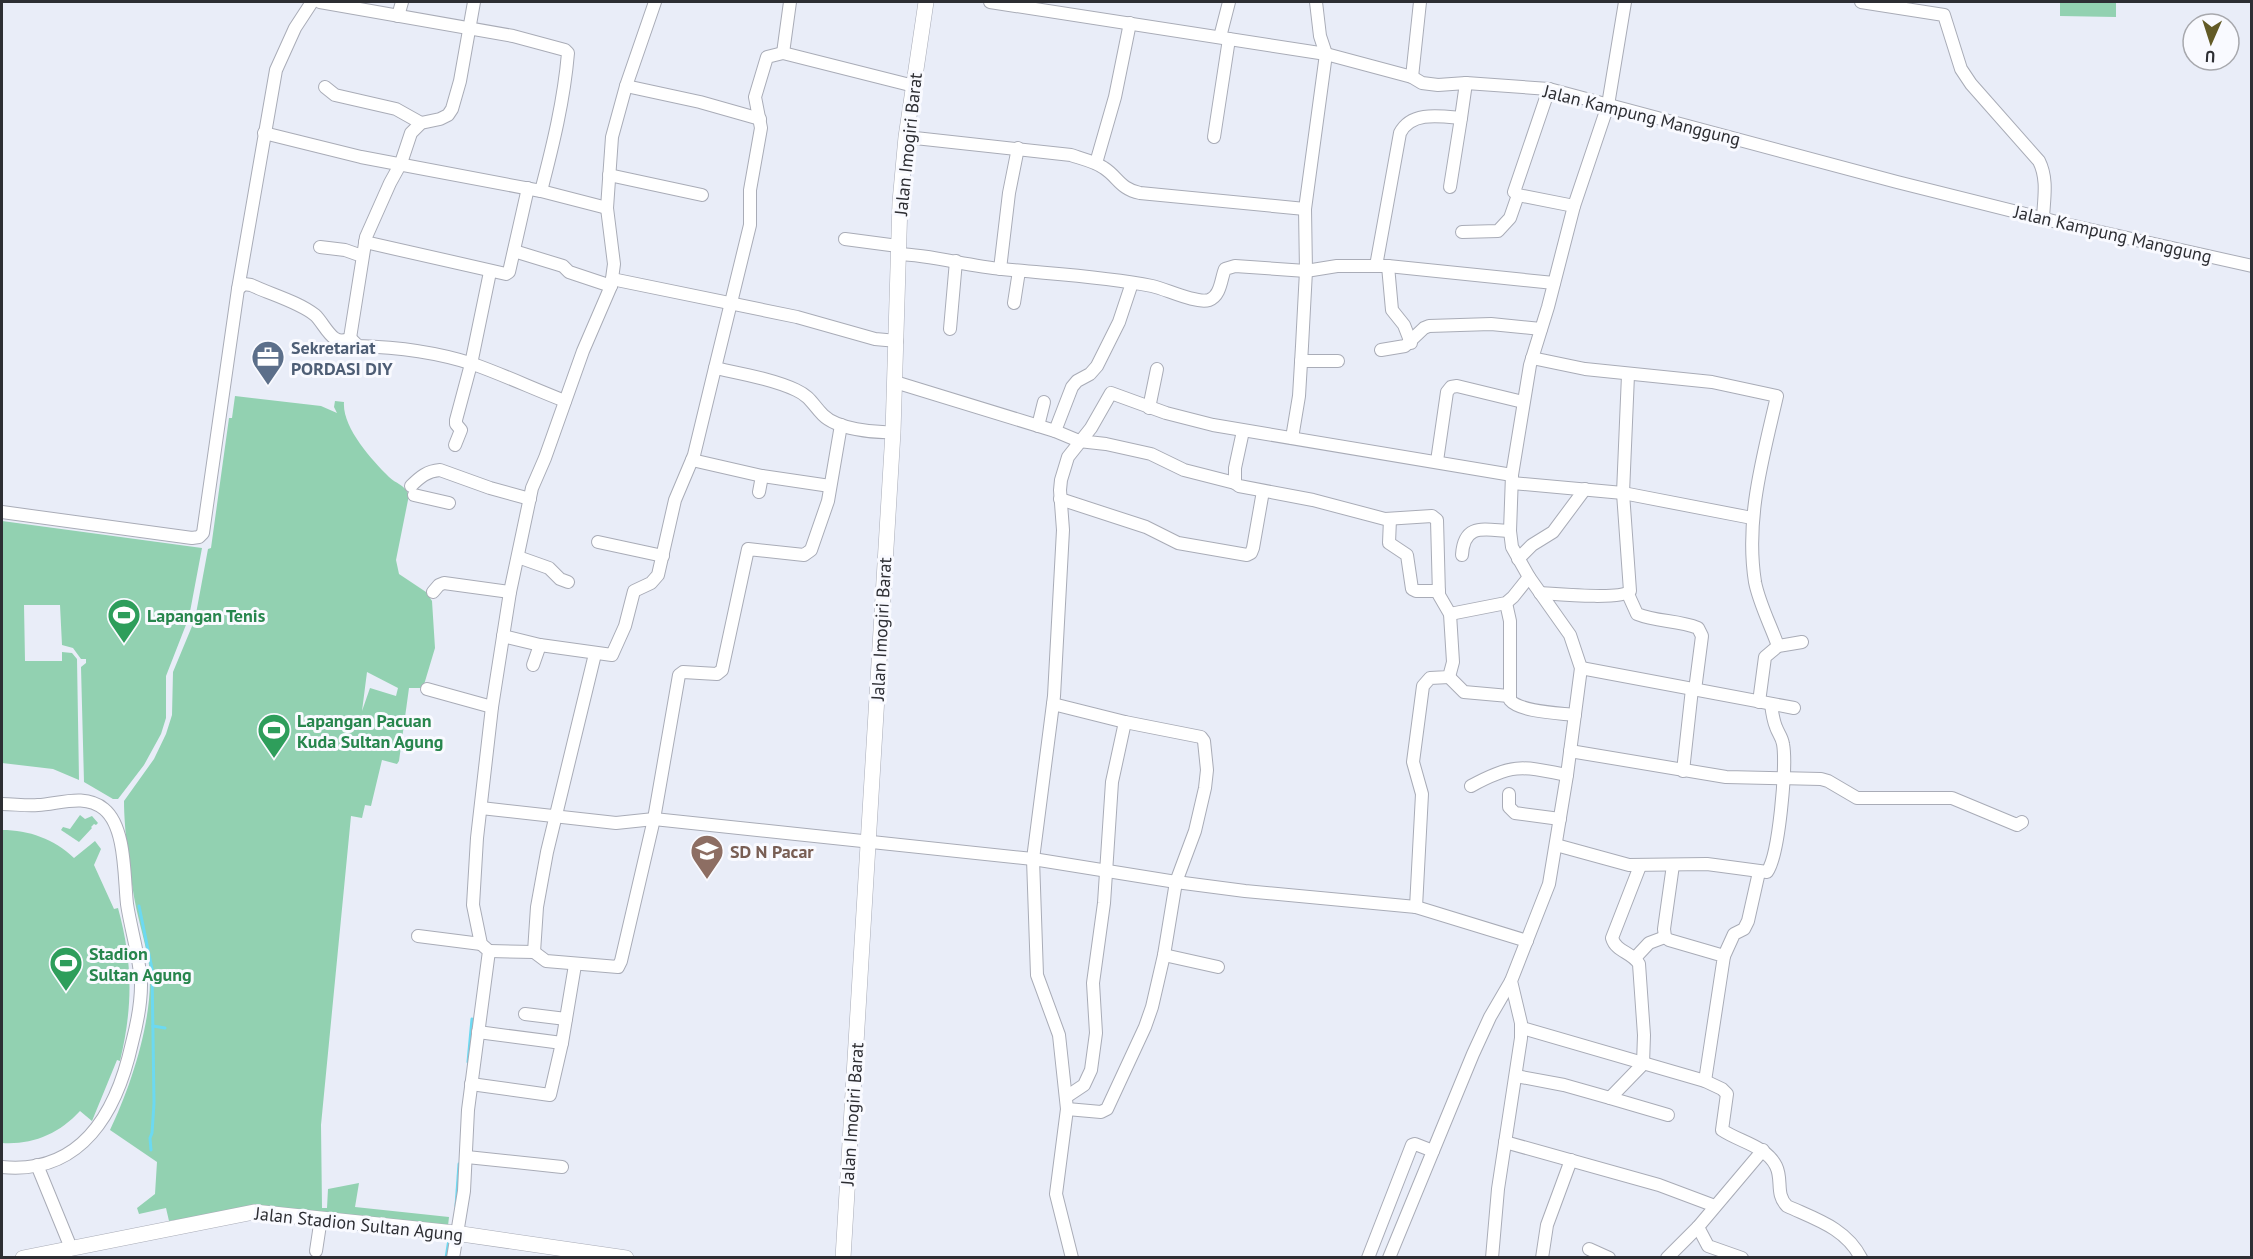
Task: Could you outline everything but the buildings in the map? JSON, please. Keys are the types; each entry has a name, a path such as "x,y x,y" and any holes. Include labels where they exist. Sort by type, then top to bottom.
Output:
{"main road":[{"name":"Jalan Imogiri Barat","path":"843,1257 861,841 895,382 893,341 898,250 906,137 926,2"},
{"name":"Jalan Stadion Sultan Agung","path":"24,1257 74,1251 246,1213 321,1218 453,1233 626,1257"}],"street":[{"path":"2,512 192,538 201,535 204,529 238,289 276,70 295,28 312,2"},
{"path":"320,2 468,28 560,47 568,53 555,141 534,190 508,273 490,272 365,242"},
{"path":"398,16 402,2"},
{"path":"238,289 244,284 251,285 313,314 336,339 344,342 350,338 365,242 401,163 411,133 421,123 448,115 452,108 460,81 474,2"},
{"path":"453,1257 453,1233 467,1157 471,1083 478,1032 484,947 473,904 481,808 492,707 510,592 532,488 612,283 614,264 607,208 612,137 626,86 655,2"},
{"path":"783,53 790,2"},
{"name":"Jalan Kampung Manggung","path":"990,2 1020,4 1130,24 1326,54 1412,77 1422,83 1438,85 1466,83 1549,89 1897,182 2252,266"},
{"path":"1214,137 1229,2"},
{"path":"1292,438 1299,396 1301,361 1306,271 1305,208 1326,54 1318,28 1316,2"},
{"path":"1412,77 1420,2"},
{"path":"1389,1257 1483,1032 1511,981 1547,893 1567,775 1581,668 1570,635 1529,577 1512,547 1510,531 1512,479 1532,358 1574,206 1608,105 1625,2"},
{"path":"1861,2 1944,15 1961,69 1971,84 2039,161 2044,172 2043,218"},
{"path":"1096,163 1116,97 1130,24"},
{"path":"503,636 540,645 612,655 625,626 634,591 656,579 675,500 692,460 750,225 749,196 761,128 755,98 767,57 783,53 914,86"},
{"path":"1450,187 1466,83"},
{"path":"626,86 700,102 760,119"},
{"path":"325,87 335,95 396,110 421,123"},
{"path":"1549,89 1514,189 1518,195 1574,206"},
{"path":"1411,344 1404,325 1392,310 1382,266 1400,133 1405,124 1414,119 1434,116 1461,118"},
{"path":"264,133 361,157 534,190 607,208"},
{"path":"906,137 1071,155 1096,163 1107,170 1124,188 1140,193 1305,208"},
{"path":"1000,269 1009,193 1018,148"},
{"path":"609,175 702,195"},
{"path":"1462,232 1498,231 1510,218 1518,195"},
{"path":"845,239 1000,269 1153,286 1203,300 1209,300 1218,293 1228,267 1241,266 1306,271 1337,267 1382,266 1554,283"},
{"path":"320,247 345,250 362,256"},
{"path":"514,251 563,266 569,272 612,283 797,317 875,339 893,341"},
{"path":"950,329 956,261"},
{"path":"1014,303 1019,271"},
{"path":"455,446 461,430 456,420 471,364 490,272"},
{"path":"1055,431 1072,387 1097,366 1119,322 1132,283"},
{"path":"1381,350 1411,344 1420,332 1429,326 1491,324 1541,329"},
{"path":"350,338 358,346 432,353 471,364 565,401"},
{"path":"1532,358 1628,375 1705,381 1777,396 1763,455 1752,518 1755,583 1778,646"},
{"path":"1301,361 1338,361"},
{"path":"716,368 798,391 816,404 825,417 841,425 867,432 890,432"},
{"path":"1149,408 1158,369"},
{"path":"1628,375 1623,493 1630,586 1628,594 1637,614 1650,619 1698,628 1702,636 1683,771"},
{"path":"895,382 1055,431 1079,441 1138,450 1159,456 1184,470 1235,483 1242,488 1313,500 1390,519 1430,516 1436,519 1440,599 1450,614 1453,662 1449,677"},
{"path":"1437,461 1448,392 1451,387 1457,386 1523,402"},
{"path":"1072,1257 1056,1194 1067,1103 1059,1035 1038,979 1033,859 1053,704 1063,530 1060,499 1062,472 1068,457 1091,428 1111,393 1149,408 1243,431 1437,461 1512,479 1623,493 1752,518"},
{"path":"1038,426 1044,402"},
{"path":"418,936 484,947 534,952 546,961 618,967 654,819 679,675 683,672 720,673 748,549 804,555 808,553 825,514 841,425"},
{"path":"1235,483 1235,468 1243,431"},
{"path":"692,460 762,476 830,486"},
{"path":"449,503 412,490 421,476 440,470 530,499"},
{"path":"759,492 762,476"},
{"path":"1518,559 1532,545 1553,532 1586,489"},
{"path":"1060,499 1146,527 1178,543 1247,555 1253,548 1263,491"},
{"path":"1390,519 1389,543 1407,555 1412,589 1439,591"},
{"path":"1462,555 1466,537 1472,531 1510,531"},
{"path":"598,542 663,556"},
{"path":"518,557 549,568 560,579 568,582"},
{"path":"1450,614 1506,603 1529,577"},
{"path":"433,592 444,583 510,592"},
{"path":"1540,593 1598,596 1628,594"},
{"path":"1506,603 1510,621 1509,696 1512,704 1575,715"},
{"path":"1556,845 1640,866 1716,865 1767,872 1772,863 1780,817 1783,745 1765,703 1765,657 1778,646 1802,642"},
{"path":"533,665 540,645"},
{"path":"534,952 541,886 595,654"},
{"path":"1581,668 1794,708"},
{"path":"1416,907 1422,794 1413,765 1425,682 1430,678 1449,677 1464,692 1509,696"},
{"path":"427,689 492,707"},
{"path":"1053,704 1125,723 1203,739 1207,770 1195,831 1176,882 1164,955 1145,1027 1108,1108 1101,1112 1067,1103"},
{"path":"1067,1103 1084,1086 1091,1070 1096,1033 1093,983 1104,903 1112,782 1125,723"},
{"path":"1570,751 1737,778 1782,777 1825,780 1857,798 1952,798 2017,825 2022,822"},
{"path":"1471,786 1491,775 1515,767 1567,775"},
{"path":"1509,794 1509,807 1515,813 1560,819"},
{"path":"2,804 36,806 82,801 99,805 105,810 115,823 120,841 127,905 140,971 140,999 136,1026 124,1077 112,1106 101,1124 86,1140 60,1156 38,1165 2,1167"},
{"path":"481,808 616,823 654,819 1033,859 1245,891 1416,907 1527,940"},
{"path":"1673,865 1664,929 1665,937 1724,956"},
{"path":"1610,1098 1643,1064 1644,1035 1639,964 1635,958 1616,946 1612,938 1640,866"},
{"path":"1705,1081 1724,956 1734,934 1744,929 1748,921 1759,872"},
{"path":"1635,958 1649,943 1665,937"},
{"path":"1164,955 1218,967"},
{"path":"471,1083 549,1095 562,1043 575,965"},
{"path":"1492,1257 1498,1189 1522,1028 1511,981"},
{"path":"525,1014 566,1019"},
{"path":"1522,1028 1705,1081 1722,1089 1727,1094 1722,1130 1763,1150 1777,1168 1779,1193 1787,1206 1834,1227 1862,1257"},
{"path":"478,1032 562,1043"},
{"path":"1516,1076 1564,1085 1668,1115"},
{"path":"1505,1142 1659,1185 1715,1206"},
{"path":"1368,1257 1412,1145 1433,1151"},
{"path":"1667,1257 1698,1227 1763,1150"},
{"path":"467,1157 562,1167"},
{"path":"1542,1257 1549,1219 1571,1160"},
{"path":"38,1165 74,1251"},
{"path":"316,1251 321,1218"},
{"path":"1698,1227 1708,1246 1742,1257"},
{"path":"1589,1249 1609,1257"}],"green space":[{"path":"2060,2 2116,2 2116,17 2060,16"},
{"name":"Lapangan Pacuan Kuda Sultan Agung","path":"235,396 321,406 337,413 334,407 335,401 344,402 348,422 359,442 382,470 409,495 396,560 399,574 426,592 432,601 435,648 423,688 409,688 399,761 397,764 382,760 371,806 365,805 362,818 351,816 321,1125 322,1208 327,1208 328,1189 359,1183 355,1207 449,1217 448,1226 256,1207 169,1221 166,1208 139,1214 137,1208 155,1194 157,1162 110,1130 126,1093 140,1050 150,984 148,957 131,878 124,801 154,759 172,715 173,672 195,619 208,549 211,548 229,418 232,418","holes":["367,672 398,688 396,696 370,688 362,711"]},
{"path":"2,521 202,548 189,617 166,676 166,718 161,734 144,765 118,799 113,799 84,782 81,667 86,663 86,659 81,659 73,648 62,645 60,605 24,605 25,661 62,661 62,652 72,653 77,659 79,780 53,769 2,763"},
{"path":"80,815 85,819 92,816 98,823 91,827 79,842 61,830 63,827 70,829"},
{"name":"Stadion Sultan Agung","path":"2,830 41,837 74,858 95,841 101,849 94,865 114,909 118,908 129,966 130,984 127,1022 120,1061 117,1060 92,1121 80,1111 54,1132 34,1140 13,1143 2,1143"}],"waterway":[{"path":"139,906 152,969 154,1103 151,1150"},
{"path":"468,1062 472,1019"},
{"path":"153,1026 165,1028"},
{"path":"456,1206 459,1164"},
{"path":"446,1258 449,1239"}],"place":[{"name":"Sekretariat PORDASI DIY","path":"268,386"},
{"name":"Lapangan Tenis","path":"124,644"},
{"name":"Lapangan Pacuan Kuda Sultan Agung","path":"274,759"},
{"name":"SD N Pacar","path":"707,880"},
{"name":"Stadion Sultan Agung","path":"66,992"}]}
